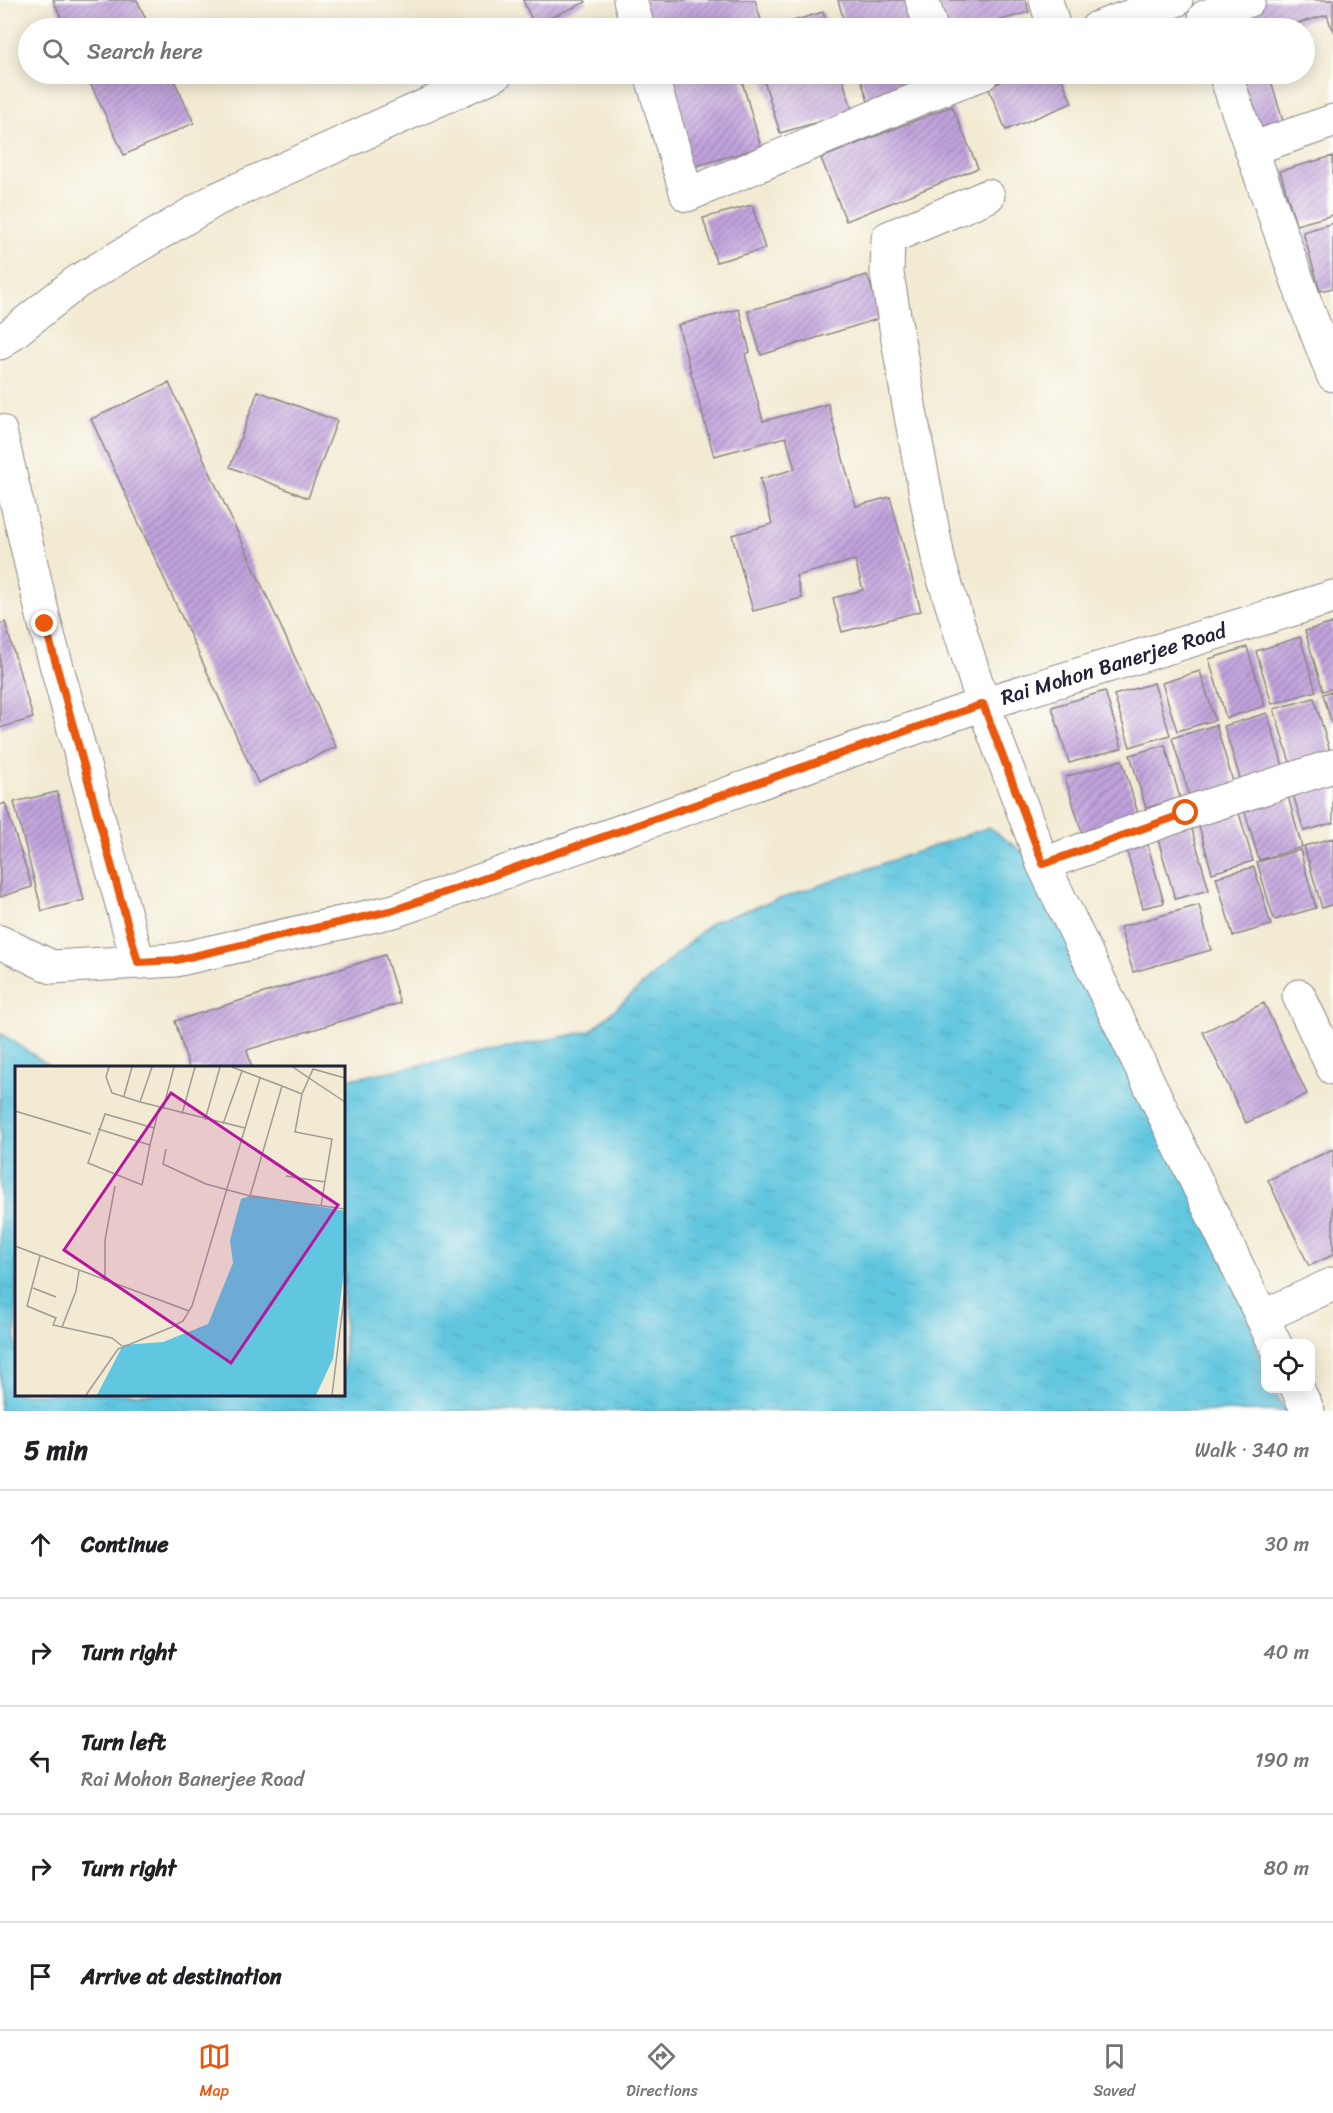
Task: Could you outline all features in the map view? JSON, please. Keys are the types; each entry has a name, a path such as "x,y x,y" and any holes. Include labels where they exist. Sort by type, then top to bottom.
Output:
{"street":[{"path":"630,0 635,18"},
{"path":"922,0 928,18"},
{"path":"1046,0 1051,18"},
{"path":"1125,18 1176,0"},
{"path":"1205,15 1249,0"},
{"path":"0,343 77,282 218,199 474,84"},
{"path":"654,84 687,195 938,84"},
{"path":"1228,84 1251,149 1320,301 1333,375"},
{"path":"1251,149 1333,121"},
{"path":"988,196 888,238 887,274 939,563 983,704 1043,864 1268,1330 1333,1284"},
{"path":"0,431 45,624 138,962"},
{"name":"Rai Mohon Banerjee Road","path":"0,942 52,967 176,960 394,910 983,704 1333,597"},
{"path":"1043,864 1186,813 1333,766"},
{"path":"1299,996 1333,1068"},
{"path":"1299,1393 1308,1411"}],"water":[{"path":"989,827 1060,880 1204,1178 1261,1358 1261,1393 1275,1393 1286,1411 0,1411 0,1033 50,1066 15,1066 15,1396 345,1396 345,1080 591,1031 712,922"}],"building":[{"path":"53,0 137,0 145,18 61,18"},
{"path":"523,0 585,0 586,2 550,18 531,18"},
{"path":"637,0 755,0 760,18 643,18"},
{"path":"838,0 915,0 921,18 843,18"},
{"path":"936,0 1026,0 1029,12 1008,18 942,18"},
{"path":"1264,0 1333,0 1333,32 1327,15 1315,18 1220,18 1218,13"},
{"path":"823,12 825,18 803,18"},
{"path":"91,84 176,84 194,123 124,155"},
{"path":"664,84 743,84 761,147 689,168"},
{"path":"765,84 844,84 853,112 780,133"},
{"path":"862,84 925,84 868,101"},
{"path":"995,84 1064,84 1072,103 1006,130 988,87"},
{"path":"1239,84 1272,84 1283,121 1253,130"},
{"path":"952,106 978,168 846,221 821,158"},
{"path":"1333,156 1333,215 1296,225 1280,171"},
{"path":"752,205 765,249 716,262 703,218"},
{"path":"1333,223 1333,288 1320,291 1303,232"},
{"path":"867,275 881,318 761,355 748,311"},
{"path":"739,309 750,352 745,354 763,421 828,404 856,506 890,497 921,611 842,632 833,598 863,590 855,560 796,576 802,598 753,611 732,535 772,524 760,479 795,469 786,437 714,456 678,325"},
{"path":"169,383 336,747 258,783 91,419"},
{"path":"258,391 337,421 308,498 230,467"},
{"path":"5,622 33,718 0,728 0,624"},
{"path":"1333,623 1333,688 1323,691 1305,631"},
{"path":"1300,637 1316,691 1272,704 1256,651"},
{"path":"1247,647 1265,706 1226,718 1209,659"},
{"path":"1200,671 1215,720 1177,731 1162,683"},
{"path":"1154,683 1170,735 1130,747 1114,695"},
{"path":"1105,691 1122,748 1069,763 1052,707"},
{"path":"1333,691 1333,724 1332,724 1323,694"},
{"path":"1314,698 1333,761 1293,773 1274,709"},
{"path":"1267,713 1286,776 1243,788 1224,726"},
{"path":"1216,725 1235,788 1191,801 1172,738"},
{"path":"1165,745 1180,798 1146,808 1130,755"},
{"path":"1122,760 1140,820 1083,836 1065,777"},
{"path":"1333,772 1333,823 1304,831 1290,784"},
{"path":"1285,786 1302,847 1259,860 1241,798"},
{"path":"57,792 84,900 42,911 14,802"},
{"path":"5,803 32,887 0,897 0,805"},
{"path":"1236,803 1253,861 1212,873 1196,815"},
{"path":"1189,819 1209,890 1175,899 1155,829"},
{"path":"1145,835 1164,903 1143,908 1124,841"},
{"path":"1333,838 1333,904 1322,908 1304,846"},
{"path":"1300,850 1316,908 1274,920 1257,862"},
{"path":"1254,867 1271,925 1233,936 1216,877"},
{"path":"1199,905 1211,950 1133,972 1120,927"},
{"path":"385,955 400,1003 247,1050 251,1066 188,1066 175,1021"},
{"path":"1264,1003 1307,1094 1246,1123 1203,1032"},
{"path":"1333,1149 1333,1255 1309,1266 1268,1180"}],"route":[{"path":"45,624 138,962 176,960 394,910 983,704 1043,864 1186,813"}]}
